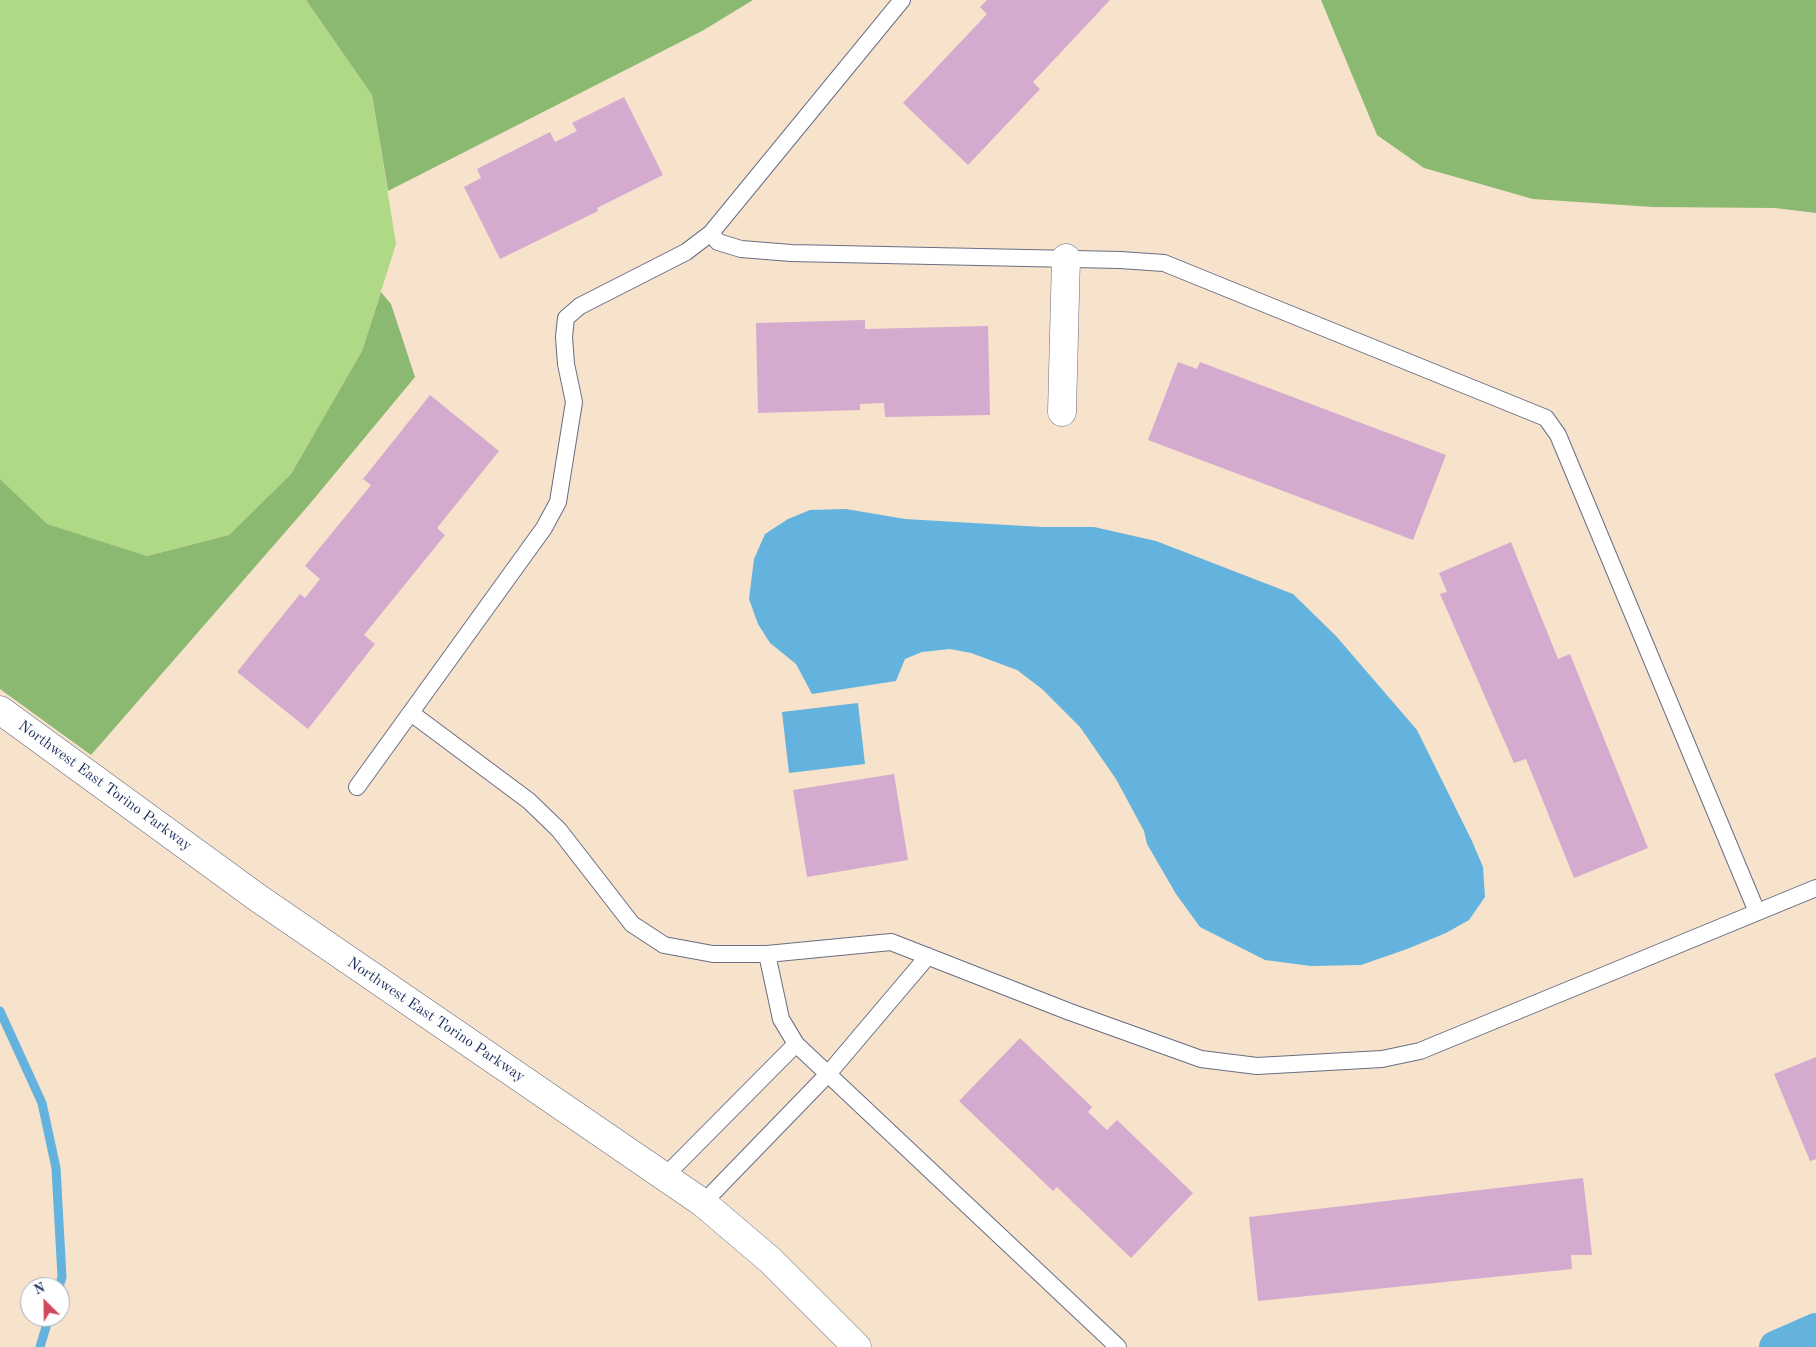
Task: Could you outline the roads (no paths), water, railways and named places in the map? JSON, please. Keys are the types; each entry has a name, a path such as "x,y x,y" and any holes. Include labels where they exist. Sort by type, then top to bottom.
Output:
{"street":[{"path":"1062,412 1066,258"},
{"name":"Northwest East Torino Parkway","path":"0,710 258,898 703,1203 770,1260 857,1347"}],"lane":[{"path":"357,787 544,528 558,502 574,402 566,364 564,337 566,318 580,306 686,252 710,233 902,0"},
{"path":"710,233 718,242 741,249 766,251 1066,258 1164,263 1546,418 1558,435 1757,912"},
{"path":"411,713 529,800 559,830 632,924 664,945 713,954 767,954 891,942 1070,1012 1201,1059 1257,1066 1382,1059 1420,1051 1816,888"},
{"path":"767,954 782,1019 796,1044 1118,1347"},
{"path":"703,1203 828,1074 928,956"},
{"path":"664,1177 796,1044"}],"water":[{"path":"846,509 905,519 1042,527 1094,527 1156,541 1293,594 1336,636 1417,730 1483,867 1485,897 1469,920 1446,933 1361,965 1311,966 1265,960 1200,927 1176,894 1147,844 1144,831 1116,779 1080,727 1042,689 1017,670 971,653 950,649 922,652 905,659 896,681 812,694 796,664 770,643 758,624 749,599 754,559 765,534 788,519 810,510"},
{"path":"858,703 865,764 789,773 782,712"}],"waterway":[{"path":"0,1011 42,1103 56,1168 62,1277"},
{"path":"40,1347 46,1327"},
{"path":"1775,1347 1816,1329"}]}
